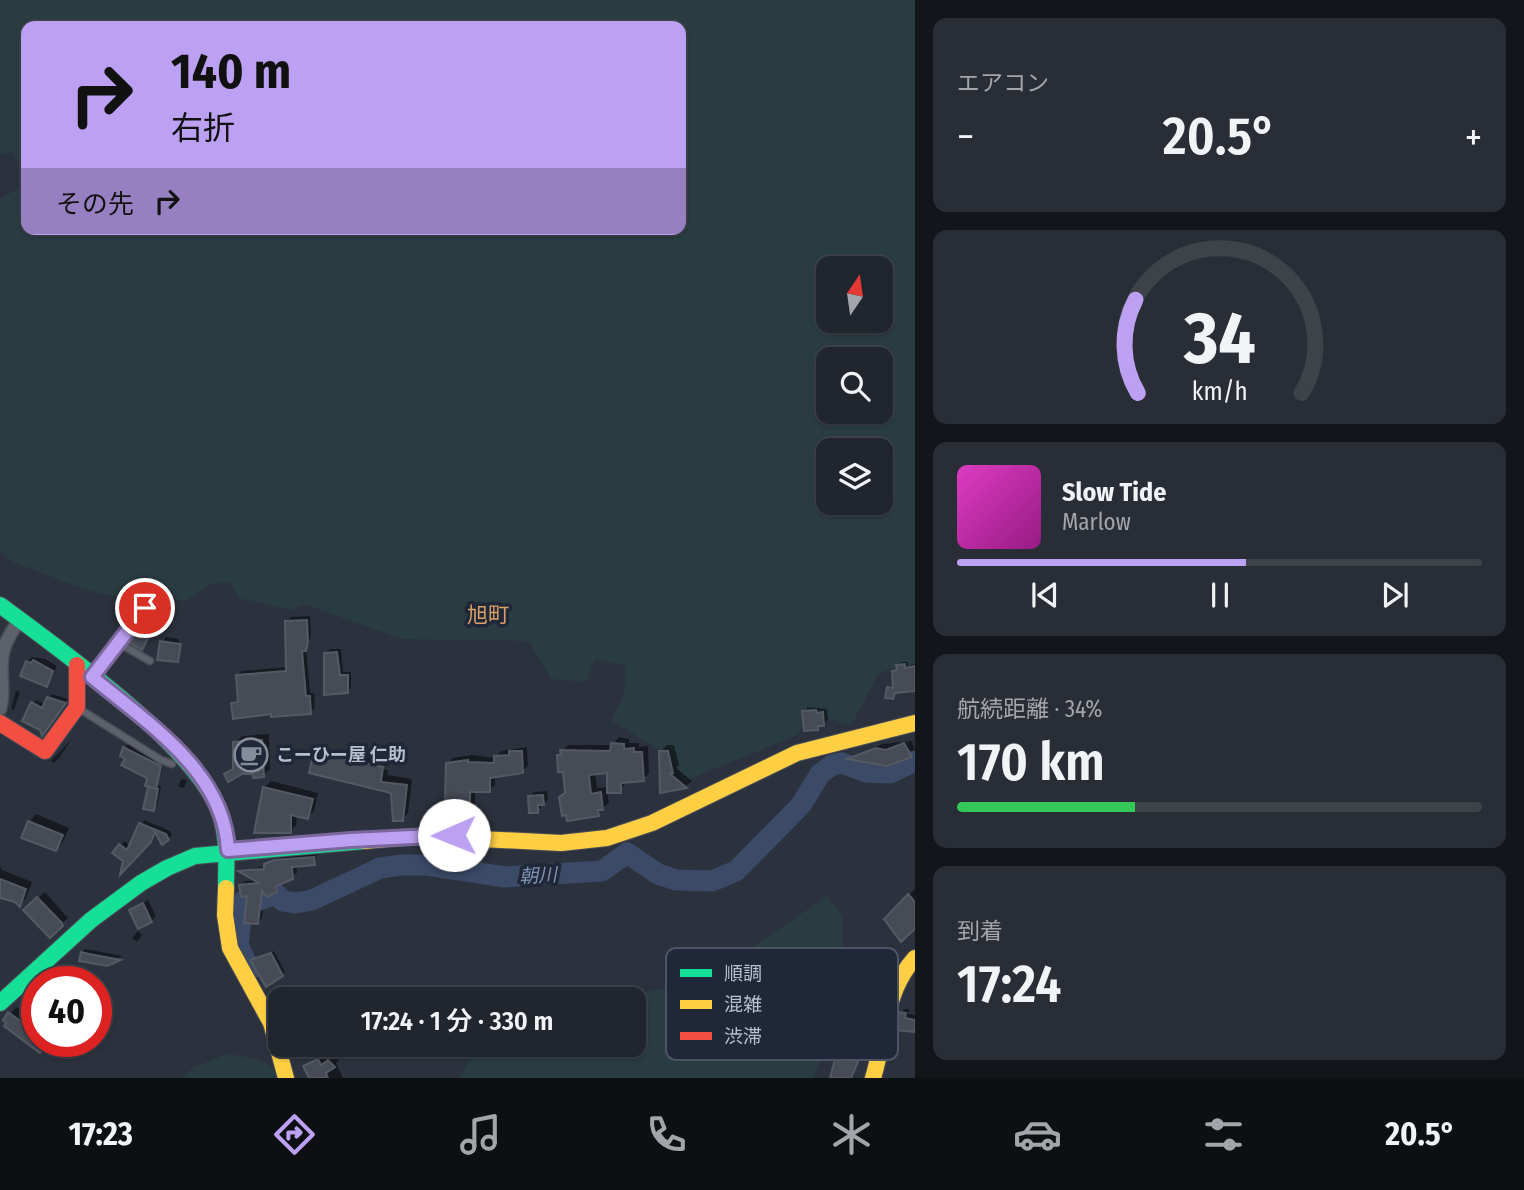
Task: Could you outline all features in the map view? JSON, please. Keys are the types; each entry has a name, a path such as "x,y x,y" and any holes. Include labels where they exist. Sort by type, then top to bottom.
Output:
{"street":[{"path":"0,606 20,619 166,739 191,765 219,810 228,850 225,915 229,948 271,1023 286,1078"},
{"path":"0,709 4,695 2,659 9,636 20,619"},
{"path":"0,723 45,751 77,707 77,665"},
{"path":"0,1003 115,901 182,860 228,850 422,836 454,835 552,844 606,839 650,825 784,758 915,723"},
{"path":"898,977 915,958"},
{"path":"873,1078 877,1060"}],"lane":[{"path":"92,677 145,608"},
{"path":"117,642 150,661"},
{"path":"77,707 160,760 172,764"}],"shaded area":[{"path":"0,0 915,0 915,680 892,668 878,674 851,726 812,713 798,735 684,781 674,760 611,720 624,695 626,666 595,659 586,682 551,679 529,641 402,639 304,604 291,610 239,598 230,582 212,584 185,601 110,595 44,574 12,561 0,552 0,199 21,187 21,235 686,235 686,21 21,21 21,167 13,152 0,154"},
{"path":"827,896 843,916 843,948 750,948"},
{"path":"666,988 666,1060 820,1060 814,1078 459,1078 471,1057 646,1057 646,991"},
{"path":"228,1054 265,1063 280,1078 182,1078 194,1067"}],"building":[{"path":"163,596 168,600 142,650 127,641"},
{"path":"307,620 308,641 306,651 302,651 306,696 310,696 311,714 271,717 271,714 233,719 231,703 238,702 236,675 286,671 285,621"},
{"path":"160,641 181,644 178,662 157,660"},
{"path":"337,652 340,675 348,675 348,693 324,695 324,653"},
{"path":"33,660 53,671 47,687 20,676 26,661 31,663"},
{"path":"905,664 905,668 915,666 915,691 895,693 893,699 885,698 887,687 893,688 892,671 897,670 896,665"},
{"path":"47,697 66,703 42,736 40,730 22,721 31,702 42,708"},
{"path":"816,710 817,713 823,712 824,726 818,726 818,730 804,731 802,711"},
{"name":"こーひー屋 仁助","path":"262,740 264,777 253,778 253,774 242,774 228,782 224,774 233,769 233,742"},
{"path":"611,743 624,744 624,749 634,748 634,752 642,752 644,781 621,783 621,793 607,793 607,773 589,775 591,794 601,792 603,810 598,810 599,816 567,821 566,815 562,816 559,797 565,793 563,772 558,772 557,755 561,755 560,750 610,751"},
{"path":"904,743 912,757 887,766 847,759 876,748 886,750"},
{"path":"123,747 161,766 156,789 145,786 147,778 121,765 125,759 120,756"},
{"path":"509,751 522,751 523,773 490,778 490,792 470,792 470,815 460,815 460,801 445,801 446,763 468,760 494,763 494,756 509,755"},
{"path":"659,751 668,751 673,773 670,774 687,788 660,793"},
{"path":"313,755 383,767 381,782 407,785 403,821 393,821 391,793 309,773"},
{"path":"148,787 158,789 154,811 143,809"},
{"path":"263,787 313,799 308,819 291,815 291,833 254,833"},
{"path":"543,795 544,805 538,805 538,813 529,813 528,796"},
{"path":"28,821 63,835 56,851 21,838"},
{"path":"139,823 166,834 169,840 162,845 155,832 151,842 120,875 123,861 112,853 119,844 127,850"},
{"path":"314,857 315,865 292,867 293,879 276,886 277,892 267,897 262,891 258,924 244,923 247,896 241,897 239,885 259,883 238,871 264,869 264,864 274,860"},
{"path":"0,879 26,889 20,907 15,902 0,898"},
{"path":"908,894 915,902 915,929 901,942 884,919"},
{"path":"37,897 63,926 50,938 23,910"},
{"path":"143,903 152,922 138,929 129,910"},
{"path":"81,952 121,960 107,966 79,961"},
{"path":"271,953 283,976 266,987 250,960"},
{"path":"8,1012 21,1021 21,1039 4,1026 6,1023 3,1020"},
{"path":"899,1012 906,1013 905,1018 915,1020 915,1032 898,1030"},
{"path":"318,1059 321,1065 328,1060 335,1067 326,1073 328,1078 309,1078 303,1066"},
{"path":"835,1060 858,1062 851,1078 830,1078"}],"waterway":[{"name":"朝川","path":"250,970 238,945 243,901 256,901 276,894 283,901 296,903 312,900 380,868 402,865 427,865 505,877 602,871 627,853 658,874 676,880 712,881 736,871 801,805 820,774 832,765 842,763 866,772 890,773 915,761"}],"traffic: fast":[{"path":"0,605 121,698 181,755 203,783 222,819 226,848 226,888"},
{"path":"0,1003 91,920 141,883 167,868 195,856 364,841"}],"traffic: slow":[{"path":"364,841 422,836 561,843 607,838 652,823 797,753 915,723"},
{"path":"226,888 225,915 230,948 271,1023 286,1078"},
{"path":"898,983 915,958"},
{"path":"873,1078 877,1060"}],"traffic: jam":[{"path":"0,723 45,751 77,707 77,665"}],"place":[{"name":"こーひー屋 仁助","path":"251,755"}],"district":[{"name":"旭町","path":"488,615"}],"route":[{"path":"145,608 92,677 175,747 191,765 208,788 219,810 228,850 454,835"}]}
